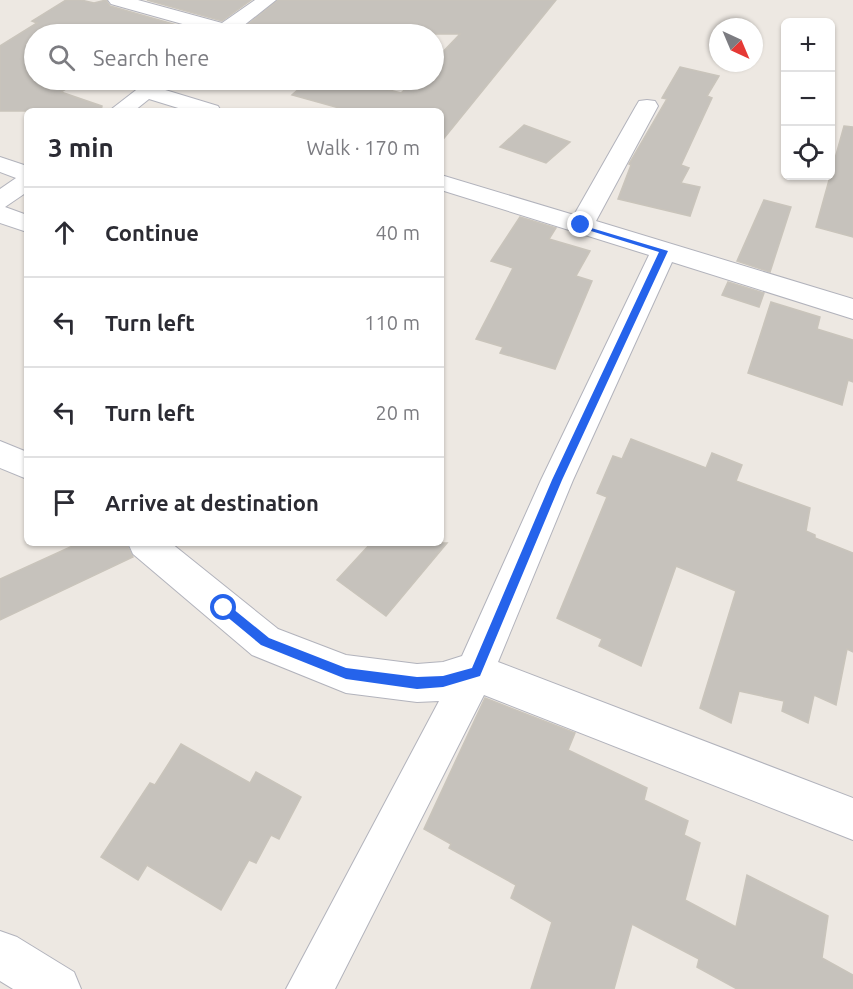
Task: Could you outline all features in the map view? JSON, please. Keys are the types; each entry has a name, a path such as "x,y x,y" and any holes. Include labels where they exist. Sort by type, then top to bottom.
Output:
{"street":[{"path":"117,0 196,24"},
{"path":"234,24 267,0"},
{"path":"124,108 149,90"},
{"path":"163,90 203,108"},
{"path":"581,225 647,106"},
{"path":"0,164 24,173"},
{"path":"0,201 24,183"},
{"path":"444,183 853,309"},
{"path":"0,214 24,223"},
{"path":"310,989 476,672 557,480 664,251"},
{"path":"0,454 24,465"},
{"path":"149,546 265,642 346,674 417,683 443,681 476,672 853,819"},
{"path":"0,954 57,989"}],"building":[{"path":"66,0 94,3 106,0 110,6 173,24 35,24 37,23 32,21"},
{"path":"147,0 251,0 222,21"},
{"path":"278,0 556,0 444,138 444,108 339,108 292,95 298,90 389,90 401,93 404,90 444,90 444,51 460,34 444,34 444,24 248,24"},
{"path":"24,31 24,90 64,90 61,92 102,106 102,108 24,108 24,111 0,111 0,46"},
{"path":"680,67 719,76 707,96 712,98 681,165 689,168 681,183 700,187 690,216 618,199 631,165 629,164 667,99 662,98"},
{"path":"524,125 570,142 546,163 500,147"},
{"path":"844,126 853,127 853,237 816,227 829,180 835,180 835,158"},
{"path":"764,200 791,207 770,272 737,261"},
{"path":"520,217 556,228 549,239 590,251 576,276 592,281 555,369 500,353 503,347 476,339 513,268 491,261"},
{"path":"728,282 764,293 759,307 722,295"},
{"path":"771,302 820,317 817,329 853,340 853,382 848,380 842,405 748,373"},
{"path":"631,439 706,468 712,453 742,465 736,481 810,508 806,531 815,535 815,538 853,553 853,652 847,649 836,705 814,695 808,723 782,711 784,701 739,691 731,723 700,708 736,591 676,566 641,666 599,646 602,639 557,618 607,497 597,493 613,456 622,459"},
{"path":"444,543 447,543 386,616 337,580 368,546 444,546"},
{"path":"72,546 128,546 133,557 0,620 0,579"},
{"path":"485,698 575,733 568,750 647,788 644,800 688,821 684,835 700,843 685,900 736,927 747,875 828,916 822,958 853,975 853,989 737,989 697,967 699,959 632,924 614,989 531,989 552,922 511,898 516,885 449,848 451,844 424,829"},
{"path":"181,744 250,783 256,772 301,797 279,839 271,835 256,863 249,860 221,910 147,865 138,880 101,857 150,783 155,785"}],"route":[{"path":"224,608 265,642 346,674 417,683 443,681 476,672 557,480 664,251 581,225"}]}
